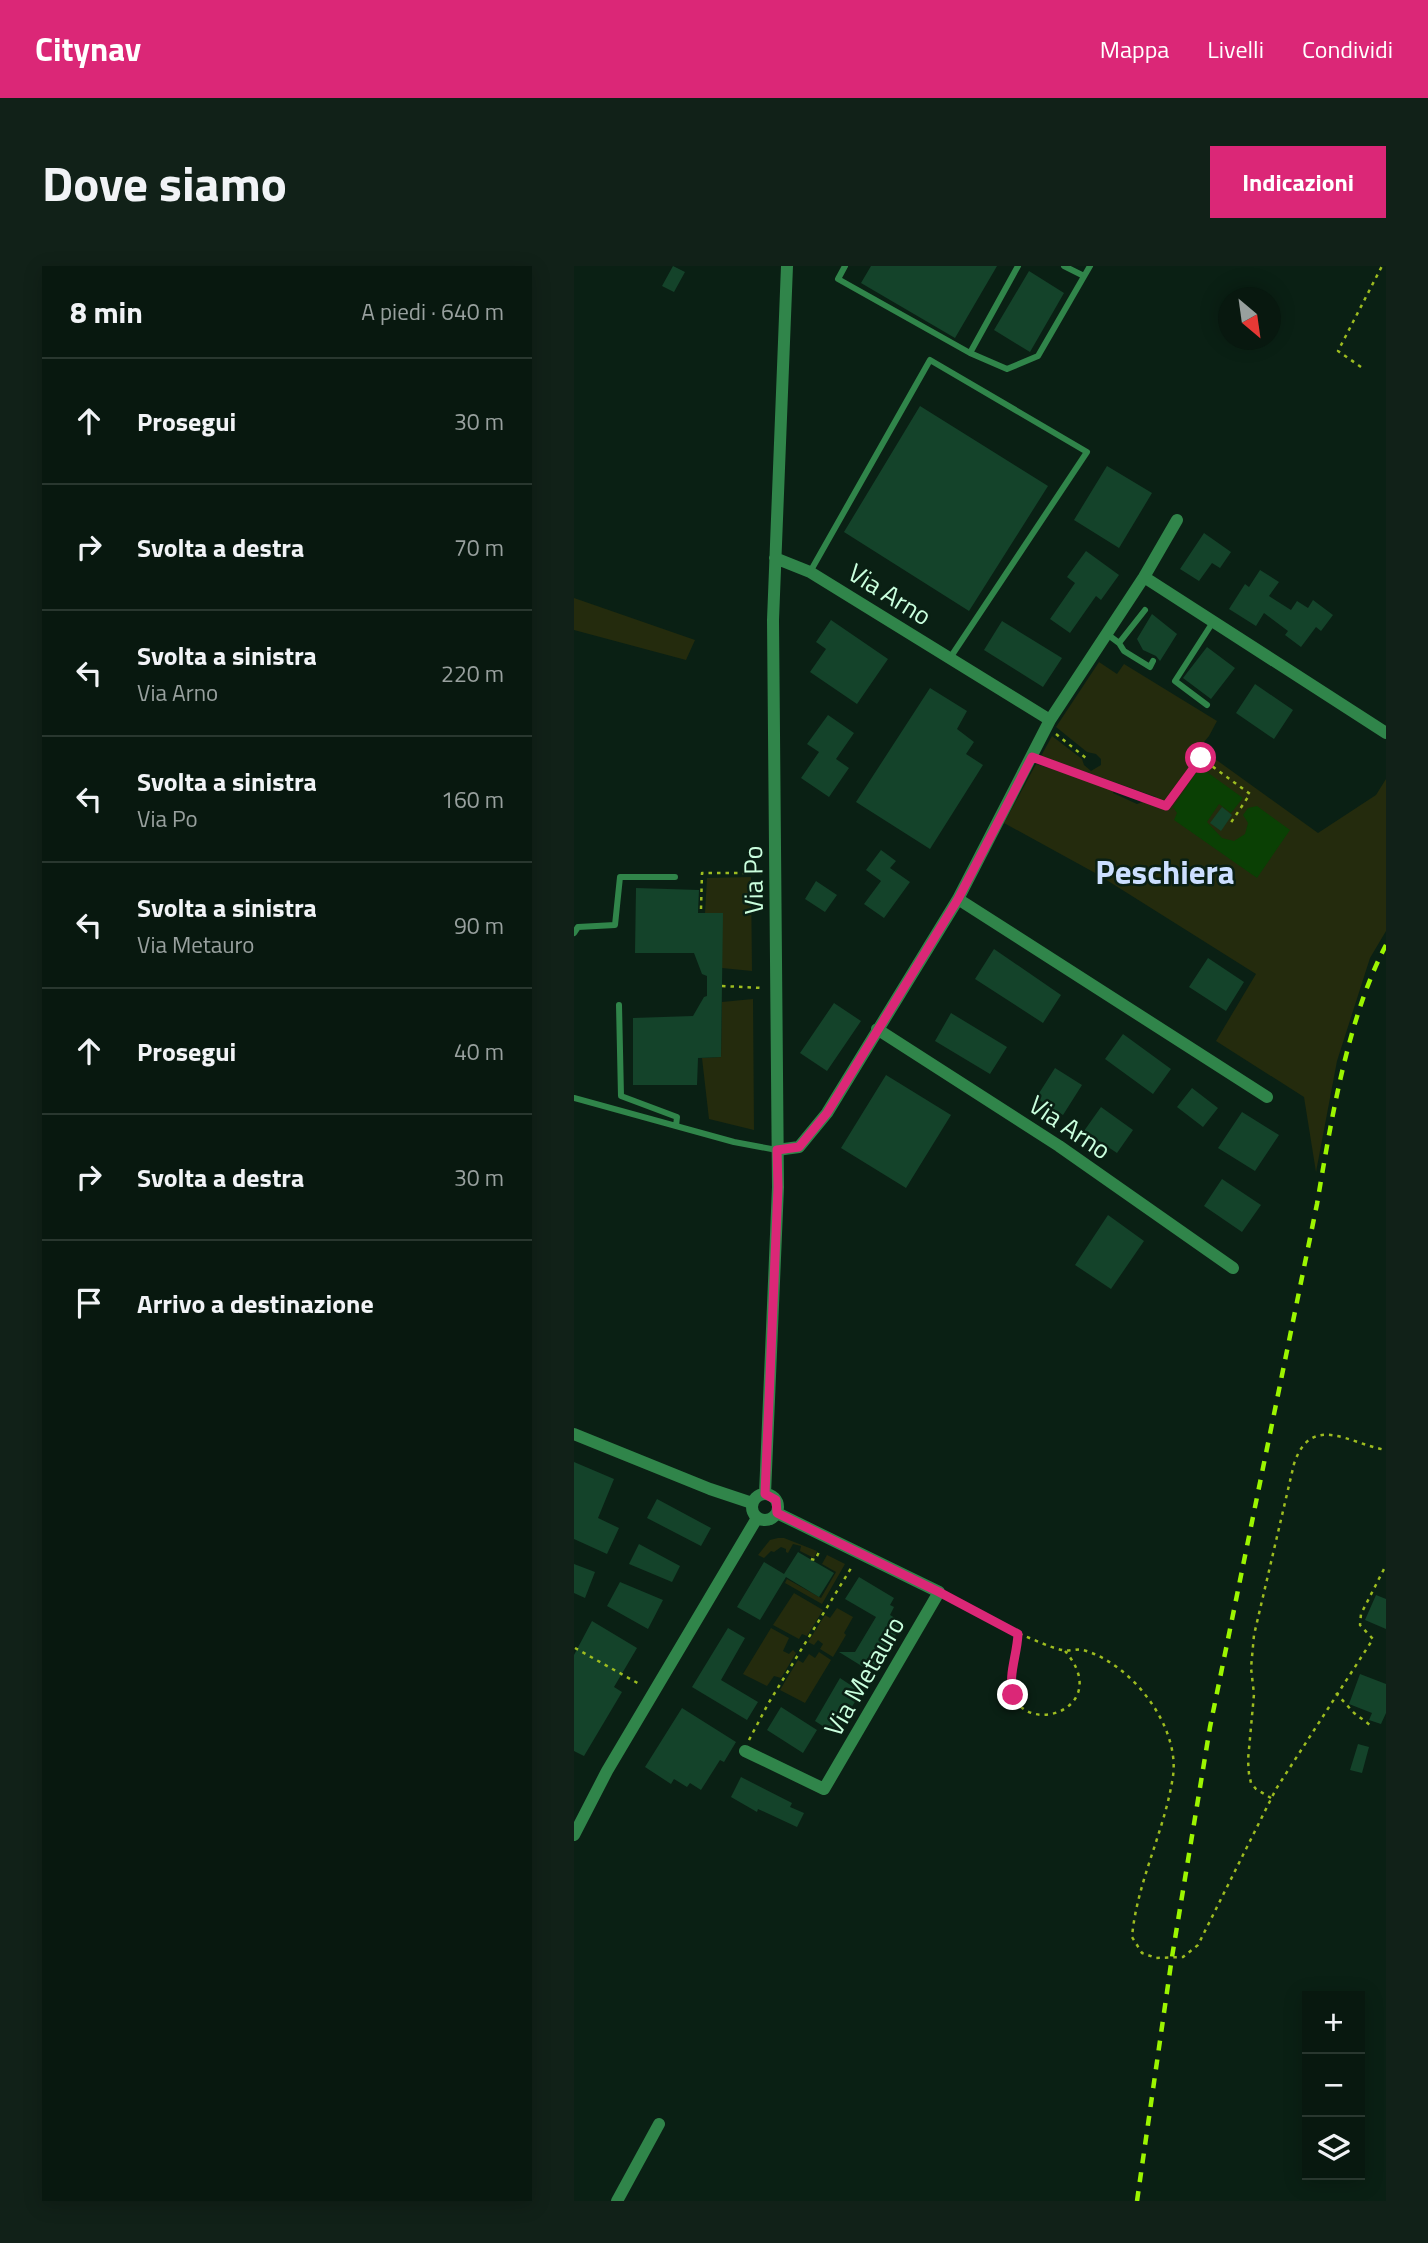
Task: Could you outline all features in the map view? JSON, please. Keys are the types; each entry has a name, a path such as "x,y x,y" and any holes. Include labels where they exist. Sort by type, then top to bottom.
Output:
{"street":[{"name":"Via Po","path":"765,1494 778,1187 772,682 787,266"},
{"path":"777,1150 799,1147 827,1113 958,899 1049,723 1144,577 1177,520"},
{"name":"Via Arno","path":"775,558 810,572 1049,723"},
{"path":"1144,577 1386,733"},
{"path":"958,899 1267,1097"},
{"name":"Via Arno","path":"877,1029 1059,1146 1233,1268"},
{"path":"574,1434 710,1489 752,1503"},
{"path":"757,1518 752,1511 752,1503 757,1496 765,1494 776,1500 777,1513"},
{"path":"757,1518 770,1519 777,1513"},
{"path":"777,1513 939,1592"},
{"path":"574,1835 607,1772 757,1518"},
{"name":"Via Metauro","path":"745,1751 824,1789 939,1592"},
{"path":"617,2201 659,2124"}],"lane":[{"path":"845,266 838,279 970,353 1007,369 1038,356 1090,266"},
{"path":"970,353 1018,266"},
{"path":"1064,266 1084,276"},
{"path":"810,572 930,360 1087,452 950,658"},
{"path":"1119,643 1145,610"},
{"path":"1207,705 1175,681 1213,622"},
{"path":"1107,634 1119,643 1124,651 1150,667 1153,662"},
{"path":"574,933 578,928 615,925 620,877 675,877"},
{"path":"619,1005 621,1096 677,1117 676,1126"},
{"path":"574,1098 734,1142 777,1150"}],"path":[{"path":"1360,367 1338,351 1382,266"},
{"path":"1049,723 1086,758"},
{"path":"1032,757 1166,806 1201,758 1250,794 1230,824"},
{"path":"701,909 702,873 775,874"},
{"path":"722,986 777,988"},
{"path":"1271,1798 1251,1783 1249,1774 1254,1694 1251,1668 1254,1635 1296,1458 1303,1445 1318,1435 1328,1434 1386,1450"},
{"path":"811,1559 815,1560 820,1550"},
{"path":"745,1751 755,1726 860,1553"},
{"path":"939,1592 1018,1634 1065,1651 1082,1649 1110,1664 1147,1696 1158,1711 1168,1733 1173,1774 1139,1894 1132,1937 1142,1953 1156,1958 1183,1957 1198,1945 1271,1798 1373,1639 1360,1625 1361,1614 1385,1567"},
{"path":"1018,1634 1010,1682 1013,1695 1020,1706 1029,1712 1041,1716 1053,1715 1073,1702 1079,1690 1079,1672 1076,1663 1065,1651"},
{"path":"575,1648 601,1660 641,1685"},
{"path":"1336,1693 1354,1713 1370,1725"}],"shaded area":[{"path":"574,598 695,640 686,660 574,630"},
{"path":"1099,662 1117,674 1124,664 1217,721 1204,742 1204,751 1318,833 1376,795 1386,779 1386,931 1370,958 1337,1061 1316,1172 1304,1097 1216,1041 1256,974 1097,874 1004,823 1036,764 1114,788 1113,793 1137,804 1156,797 1041,756 1052,736 1082,759 1091,771 1101,765 1101,759 1096,754 1087,752 1056,727"},
{"path":"1200,767 1243,798 1231,813 1219,804 1207,822 1222,838 1234,841 1245,834 1248,823 1243,815 1248,808 1257,806 1290,830 1257,878 1174,820 1177,813 1173,807"},
{"path":"751,877 752,971 722,968 705,913 707,878"},
{"path":"753,999 754,1130 709,1119 702,1058 721,1057 722,1002"},
{"path":"778,1538 817,1551 814,1558 800,1551 801,1546 793,1544 788,1553 781,1547 764,1558 758,1555 770,1540"},
{"path":"827,1555 845,1564 822,1604 785,1583 787,1579 821,1598 836,1572 822,1564"},
{"path":"794,1593 823,1610 807,1636 802,1634 799,1639 773,1625"},
{"path":"837,1608 853,1617 833,1657 820,1649 823,1644 818,1640 814,1645 808,1642 825,1615 830,1618"},
{"path":"771,1628 789,1638 783,1651 789,1654 793,1650 796,1653 781,1678 774,1676 767,1686 743,1674"},
{"path":"819,1652 831,1660 805,1703 780,1690 798,1660 803,1663 809,1654 815,1658"}],"building":[{"path":"673,266 685,272 674,292 662,286"},
{"path":"871,266 997,266 955,338 861,283"},
{"path":"1029,271 1064,293 1030,352 994,330"},
{"path":"920,406 1048,486 969,611 844,532"},
{"path":"1107,466 1152,493 1119,548 1074,520"},
{"path":"1204,533 1231,552 1220,568 1212,563 1199,581 1180,569"},
{"path":"1086,551 1119,575 1101,600 1096,596 1070,633 1050,619 1075,583 1067,577"},
{"path":"1260,570 1279,582 1269,596 1291,610 1297,601 1308,608 1313,600 1333,615 1321,631 1316,627 1301,647 1285,635 1288,631 1264,613 1256,626 1229,609 1245,584 1249,587"},
{"path":"1152,614 1177,634 1160,661 1143,650 1137,639"},
{"path":"831,620 888,659 857,704 810,672 826,649 816,642"},
{"path":"1002,621 1062,658 1043,687 984,650"},
{"path":"1207,647 1235,668 1211,699 1183,678"},
{"path":"1255,684 1293,710 1274,739 1236,713"},
{"path":"930,688 967,711 957,729 974,742 966,754 983,765 930,849 856,802"},
{"path":"828,715 854,733 836,759 849,768 829,797 801,778 819,752 807,744"},
{"path":"1222,807 1232,815 1221,831 1210,823"},
{"path":"881,850 896,861 890,868 910,882 884,918 864,904 881,881 866,870"},
{"path":"816,881 837,895 825,912 805,899"},
{"path":"636,888 699,890 698,913 723,913 721,1057 698,1058 697,1085 633,1085 633,1018 693,1016 707,996 707,976 702,974 694,953 635,953"},
{"path":"994,949 1061,995 1043,1023 975,979"},
{"path":"1208,958 1244,982 1226,1011 1189,987"},
{"path":"834,1003 861,1021 827,1071 800,1053"},
{"path":"951,1013 1007,1047 990,1074 935,1041"},
{"path":"1123,1034 1171,1069 1153,1094 1105,1059"},
{"path":"1055,1068 1082,1085 1063,1115 1036,1098"},
{"path":"886,1075 951,1115 906,1188 841,1148"},
{"path":"1192,1088 1218,1108 1203,1127 1177,1107"},
{"path":"1101,1107 1133,1130 1117,1153 1084,1131"},
{"path":"1242,1112 1279,1135 1255,1171 1218,1148"},
{"path":"1222,1179 1261,1205 1242,1232 1204,1206"},
{"path":"1108,1215 1144,1241 1111,1289 1075,1265"},
{"path":"574,1462 614,1479 598,1518 619,1528 607,1554 574,1539"},
{"path":"657,1499 711,1528 701,1546 647,1518"},
{"path":"639,1544 680,1566 672,1582 629,1564"},
{"path":"798,1552 834,1573 819,1597 786,1577 760,1620 737,1607 764,1562 784,1574"},
{"path":"574,1564 595,1572 585,1598 574,1593"},
{"path":"859,1577 894,1598 890,1605 894,1607 890,1615 895,1618 892,1623 900,1628 873,1673 839,1652 855,1652 876,1617 845,1599"},
{"path":"620,1582 663,1600 648,1629 607,1606"},
{"path":"1376,1595 1386,1599 1386,1629 1365,1620"},
{"path":"592,1621 637,1648 614,1687 622,1692 584,1756 574,1751 574,1655"},
{"path":"728,1628 745,1638 721,1680 758,1702 747,1720 692,1687"},
{"path":"1360,1674 1386,1684 1386,1713 1381,1724 1369,1720 1372,1713 1349,1704"},
{"path":"840,1678 861,1692 835,1734 815,1721"},
{"path":"781,1707 817,1730 803,1753 767,1730"},
{"path":"682,1708 736,1742 724,1762 720,1760 701,1790 690,1783 687,1787 674,1779 671,1784 645,1767"},
{"path":"1358,1744 1369,1747 1362,1773 1350,1770"},
{"path":"741,1777 792,1803 790,1807 804,1813 797,1827 758,1809 757,1812 731,1797"}],"railway":[{"path":"1137,2201 1172,1957 1210,1727 1342,1072 1361,1005 1386,945"}],"district":[{"name":"Peschiera","path":"1165,872"}],"route":[{"path":"1013,1695 1010,1682 1018,1634 777,1513 776,1500 765,1494 778,1187 777,1150 799,1147 827,1113 958,899 1032,757 1166,806 1201,758"}]}
